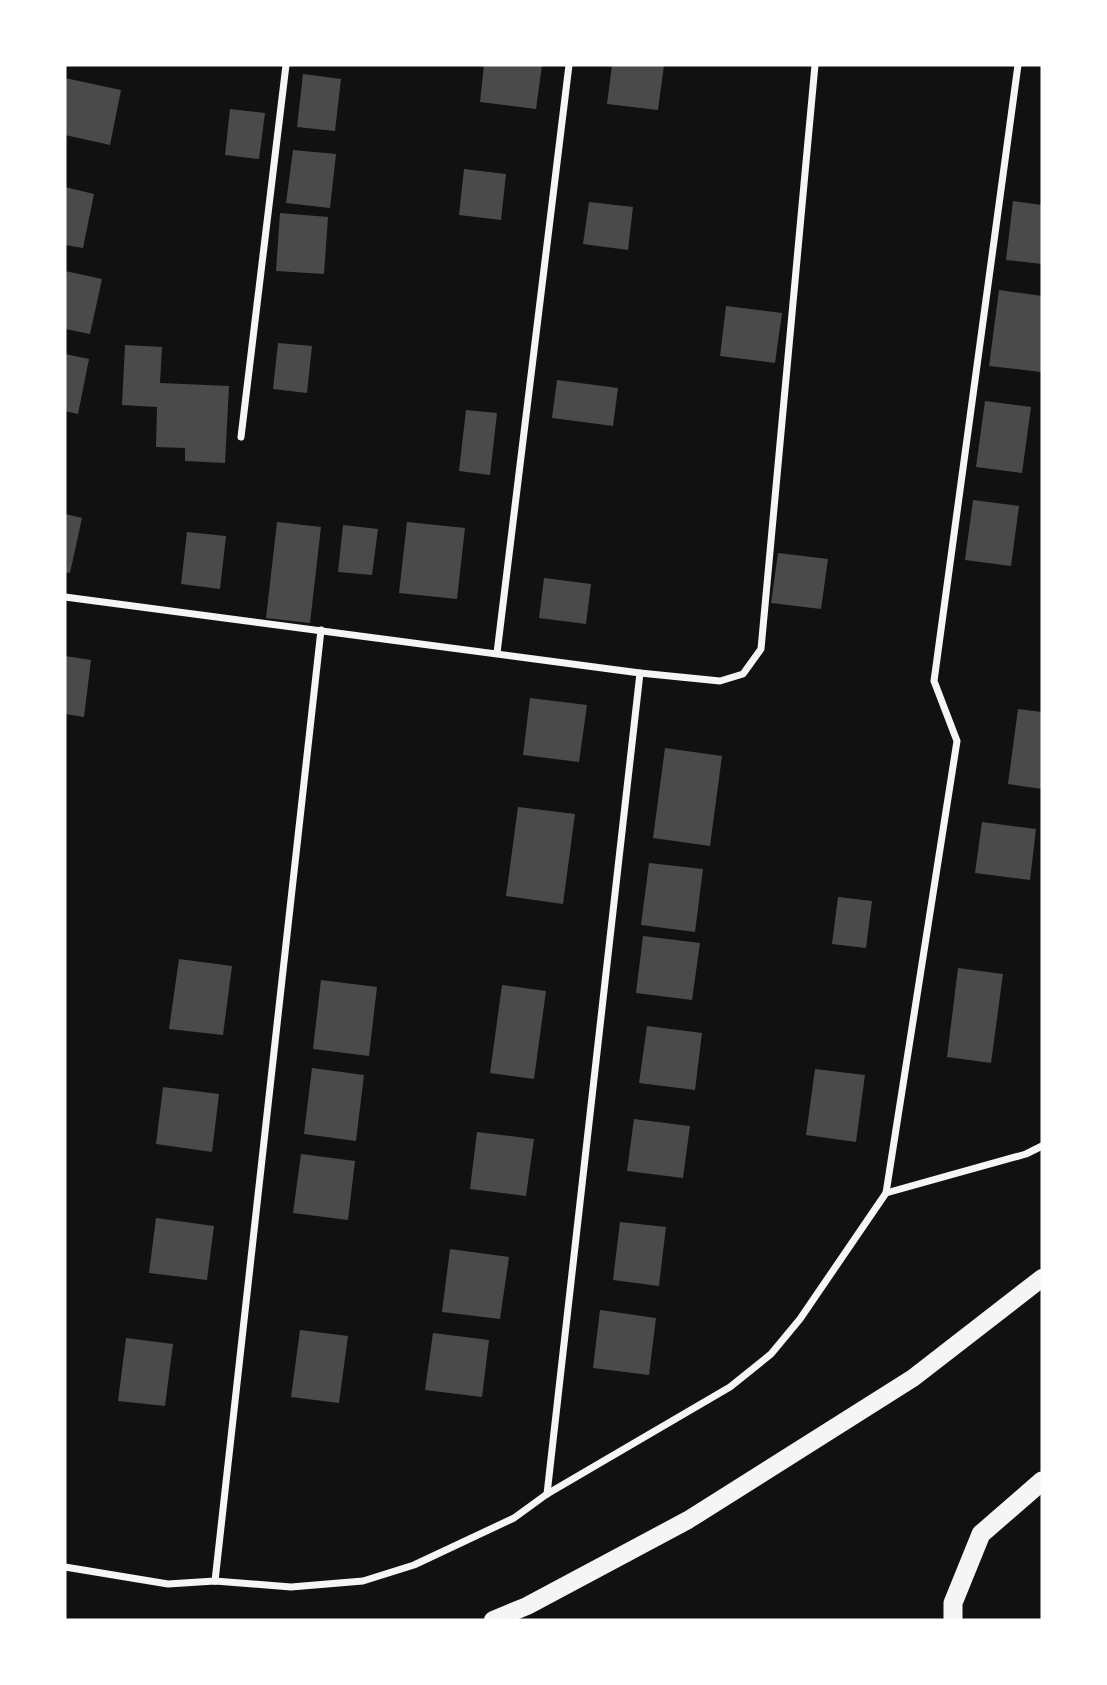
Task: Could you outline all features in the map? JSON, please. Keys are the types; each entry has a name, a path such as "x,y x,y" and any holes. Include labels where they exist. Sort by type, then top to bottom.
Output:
{"highway":[{"path":"953,1620 953,1603 981,1534 1042,1482"}],"main road":[{"path":"493,1620 527,1606 688,1520 914,1378 1042,1278"}],"street":[{"path":"241,437 286,65"},
{"path":"497,653 569,65"},
{"path":"65,597 640,673 720,681 743,674 761,649 816,65"},
{"path":"65,1567 168,1584 215,1581 291,1587 363,1581 414,1565 514,1518 547,1494 730,1387 771,1354 800,1318 886,1194 957,741 934,681 1018,65"},
{"path":"215,1581 321,630"},
{"path":"547,1494 640,673"},
{"path":"886,1194 1026,1154 1042,1146"}],"building":[{"path":"484,65 542,65 536,109 480,102"},
{"path":"612,65 664,65 658,110 607,104"},
{"path":"303,74 341,79 335,131 297,127"},
{"path":"65,78 121,90 110,145 65,135"},
{"path":"230,109 265,113 259,159 225,155"},
{"path":"293,150 336,154 330,208 286,203"},
{"path":"464,169 506,174 501,220 459,215"},
{"path":"65,187 94,194 83,248 65,245"},
{"path":"1013,201 1042,205 1042,264 1006,260"},
{"path":"589,202 633,207 628,250 583,244"},
{"path":"280,213 328,217 324,274 276,271"},
{"path":"65,271 102,279 90,334 65,329"},
{"path":"999,290 1042,296 1041,372 989,366"},
{"path":"726,306 782,313 775,363 720,356"},
{"path":"278,343 312,346 307,393 273,389"},
{"path":"125,345 162,347 160,383 229,386 225,463 185,461 185,448 156,447 157,407 122,405"},
{"path":"65,354 89,359 78,414 65,411"},
{"path":"557,380 618,388 613,426 552,418"},
{"path":"985,401 1031,407 1022,473 976,467"},
{"path":"466,410 497,413 490,475 459,471"},
{"path":"973,500 1019,506 1011,566 965,560"},
{"path":"65,514 82,518 70,573 65,572"},
{"path":"277,522 321,527 310,623 266,618"},
{"path":"407,522 465,528 457,599 399,593"},
{"path":"343,525 378,529 372,575 338,572"},
{"path":"187,532 226,536 220,589 181,584"},
{"path":"778,553 828,559 821,609 771,603"},
{"path":"544,578 591,584 586,624 539,618"},
{"path":"65,656 91,660 84,717 65,714"},
{"path":"530,698 587,705 579,762 523,755"},
{"path":"1018,709 1042,712 1042,789 1008,784"},
{"path":"665,748 722,756 710,846 653,838"},
{"path":"518,807 575,814 563,904 506,896"},
{"path":"982,822 1036,829 1030,880 975,873"},
{"path":"649,863 703,869 695,932 641,925"},
{"path":"838,897 872,901 866,948 832,944"},
{"path":"643,936 700,943 692,1000 636,993"},
{"path":"179,959 232,966 223,1035 169,1029"},
{"path":"958,968 1003,974 991,1063 947,1057"},
{"path":"321,980 377,987 369,1056 313,1049"},
{"path":"502,985 546,991 534,1079 490,1073"},
{"path":"647,1026 702,1033 695,1090 639,1083"},
{"path":"312,1068 364,1075 356,1141 304,1134"},
{"path":"815,1069 865,1075 856,1142 806,1135"},
{"path":"163,1087 219,1094 212,1152 156,1144"},
{"path":"634,1119 690,1126 683,1178 627,1171"},
{"path":"477,1132 534,1139 526,1196 470,1189"},
{"path":"301,1154 355,1161 348,1220 293,1213"},
{"path":"156,1218 214,1226 207,1280 149,1273"},
{"path":"620,1222 666,1227 659,1286 613,1280"},
{"path":"450,1249 509,1257 500,1319 442,1312"},
{"path":"600,1310 656,1318 649,1375 593,1368"},
{"path":"300,1330 348,1336 339,1403 291,1397"},
{"path":"433,1333 489,1340 482,1397 425,1390"},
{"path":"126,1338 173,1344 165,1406 118,1401"}]}
